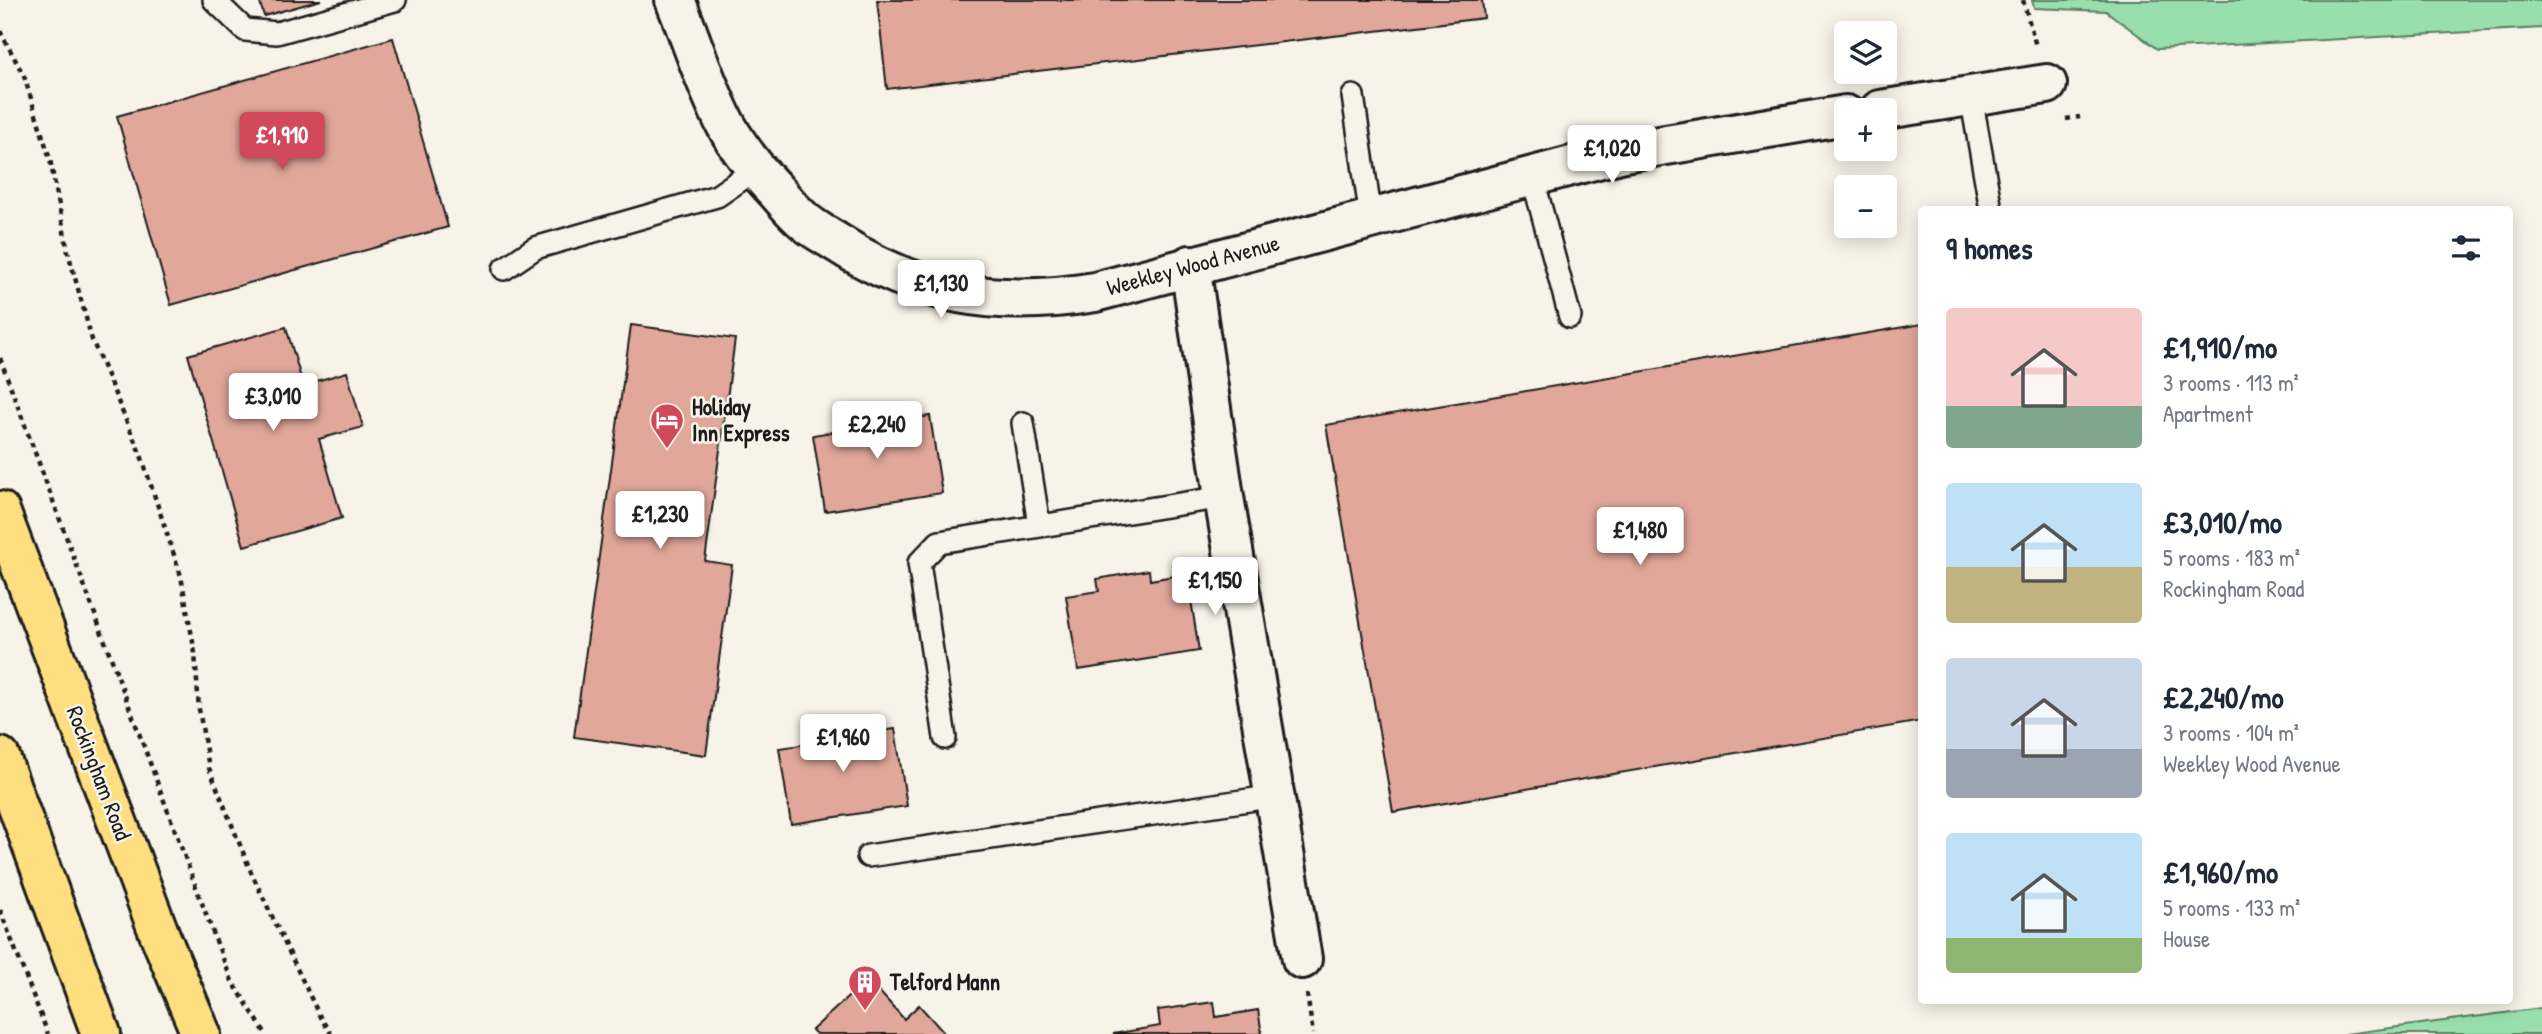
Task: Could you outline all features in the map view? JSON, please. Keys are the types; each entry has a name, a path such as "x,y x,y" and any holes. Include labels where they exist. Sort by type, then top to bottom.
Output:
{"highway":[{"name":"Rockingham Road","path":"0,511 164,945 201,1034"},
{"path":"0,757 101,1034"}],"street":[{"name":"Weekley Wood Avenue","path":"675,0 726,124 756,169 802,220 861,259 894,275 928,287 967,295 1054,299 1095,292 1624,152 1834,118"},
{"path":"1897,107 2047,84"},
{"path":"1190,265 1224,497 1302,959"}],"lane":[{"path":"214,0 245,30 277,33 395,0"},
{"path":"1353,96 1371,218"},
{"path":"1971,96 1990,206"},
{"path":"504,269 535,248 717,196 756,169"},
{"path":"1532,175 1570,317"},
{"path":"1023,424 1039,525"},
{"path":"946,738 919,563 939,542 1224,497"},
{"path":"868,856 1276,796"}],"path":[{"path":"2023,0 2047,84"},
{"path":"0,31 24,76 50,159 68,252 92,340 142,458 181,576 195,653 199,709 209,768 251,872 320,1017 331,1034"},
{"path":"0,358 216,941 232,981 265,1034"},
{"path":"0,910 48,1034"}],"green space":[{"path":"2032,0 2542,0 2542,28 2157,49 2106,11 2034,8"},
{"path":"2542,1008 2542,1034 2345,1034"}],"building":[{"path":"259,0 321,0 264,16"},
{"path":"877,0 1482,0 1484,18 887,89"},
{"path":"393,38 448,227 171,305 117,116"},
{"name":"Holiday Inn Express","path":"631,325 735,339 705,561 732,565 706,755 574,737"},
{"path":"1918,325 1918,722 1393,812 1326,425"},
{"path":"286,327 303,385 347,372 363,427 319,439 342,518 244,546 188,355"},
{"path":"896,409 898,421 930,416 942,493 825,511 813,435 851,429 849,417"},
{"path":"1149,570 1150,580 1187,574 1199,651 1078,670 1066,596 1099,591 1097,579"},
{"path":"861,722 863,734 895,729 907,806 791,824 779,748 817,743 815,729"},
{"name":"Telford Mann","path":"868,979 904,1019 919,1005 945,1034 816,1034 812,1030"},
{"path":"1214,1002 1216,1017 1258,1010 1262,1034 1113,1034 1160,1026 1158,1010"}],"place":[{"name":"Holiday Inn Express","path":"667,450"},
{"name":"Telford Mann","path":"865,1012"}]}
